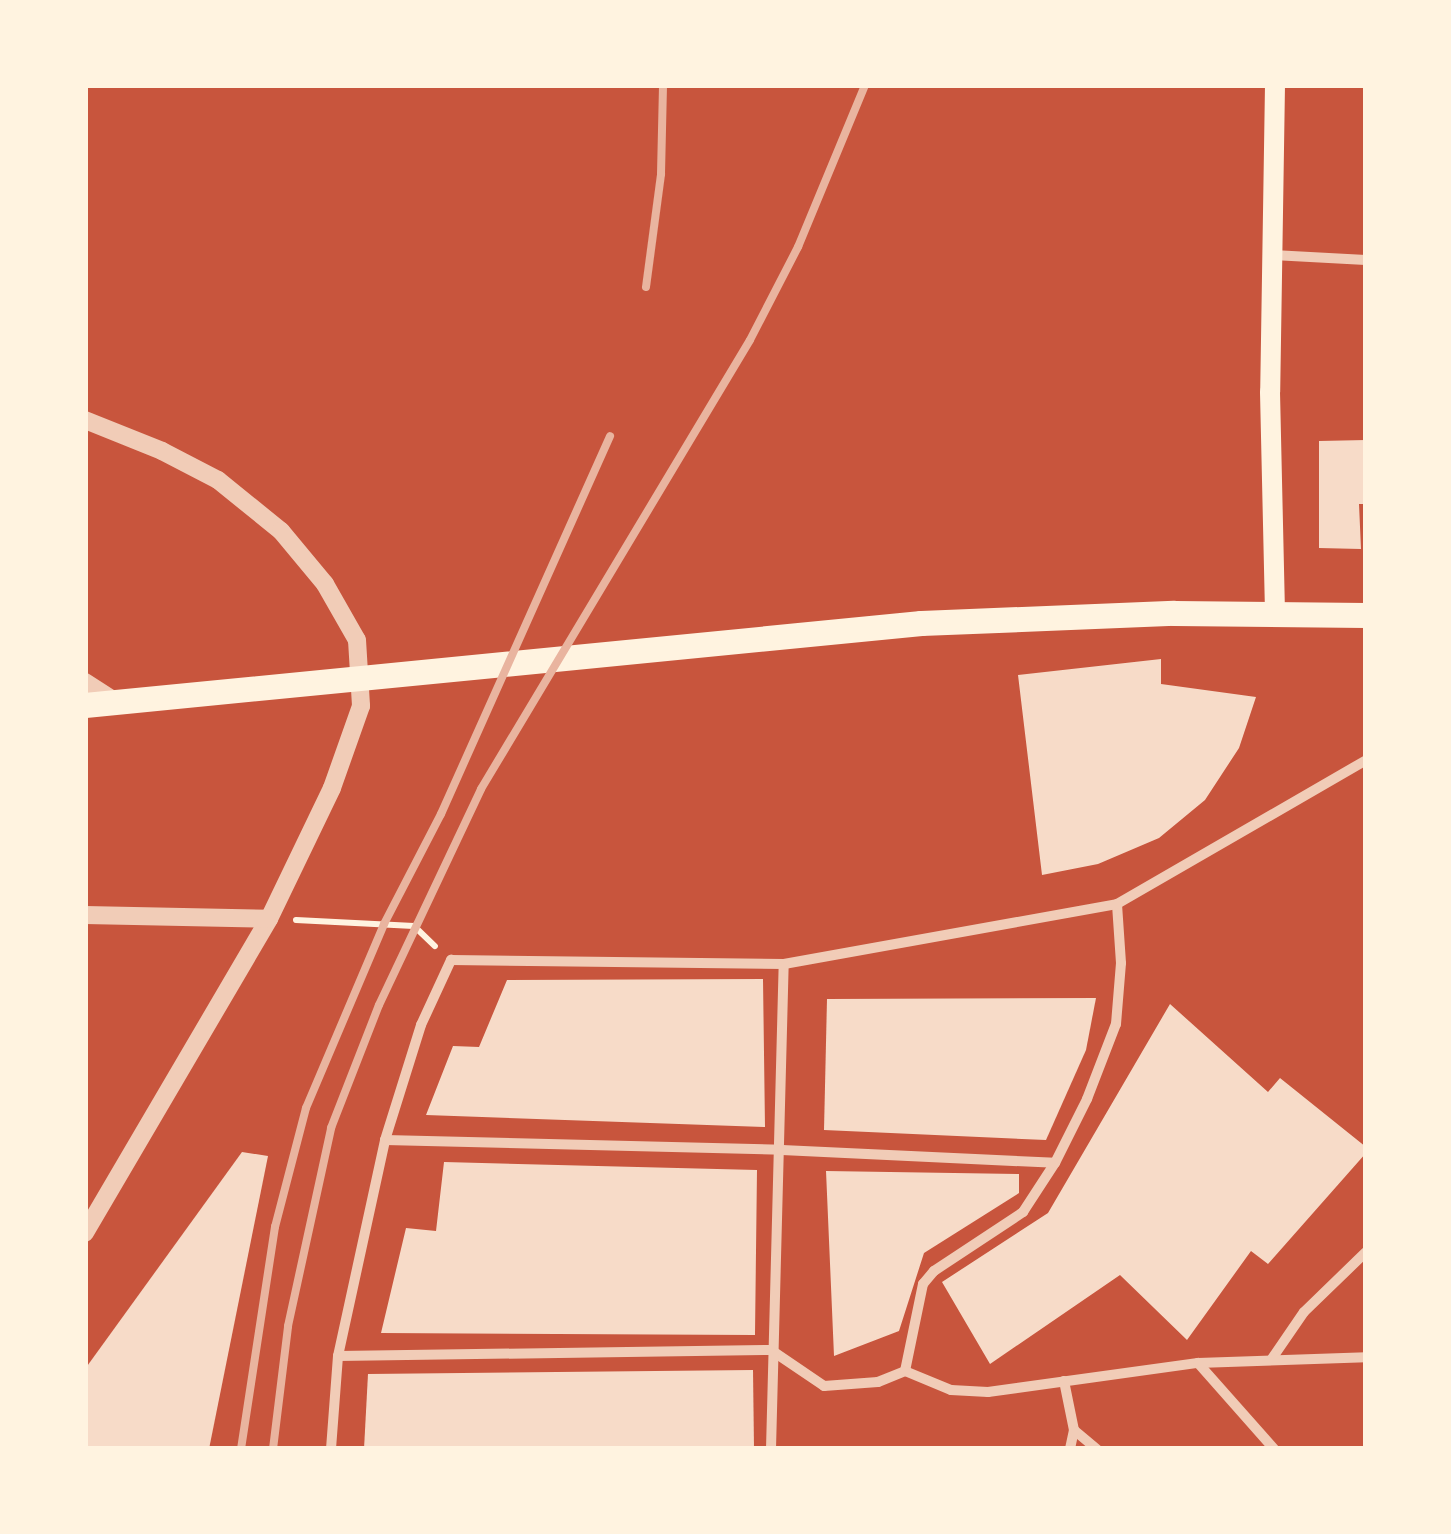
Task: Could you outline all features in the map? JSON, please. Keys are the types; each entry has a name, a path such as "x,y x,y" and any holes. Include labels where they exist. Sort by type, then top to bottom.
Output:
{"main road":[{"path":"1275,85 1271,549 1276,614"},
{"path":"85,704 921,623 1174,613 1366,615"}],"street":[{"path":"1273,255 1366,260"},
{"path":"85,1233 269,919 332,788 361,706 357,640 325,584 268,521 218,480 162,451 88,425"},
{"path":"85,682 112,699"},
{"path":"331,1449 338,1356 385,1140 421,1024 452,960 784,964 1117,904 1366,760"},
{"path":"905,1371 923,1284 934,1272 1023,1212 1055,1163 1116,1024 1121,963 1117,904"},
{"path":"85,915 269,919"},
{"path":"770,1449 782,1150 784,964"},
{"path":"385,1140 782,1150 1055,1163"},
{"path":"1271,1360 1304,1312 1366,1252"},
{"path":"338,1356 771,1350 824,1386 878,1382 905,1371 952,1390 988,1392 1198,1363 1366,1357"},
{"path":"1198,1363 1274,1449"},
{"path":"1064,1381 1074,1430 1070,1449"},
{"path":"1074,1430 1098,1449"}],"path":[{"path":"269,919 414,926 452,960"}],"building":[{"path":"1366,440 1366,504 1359,504 1361,549 1319,548 1319,441"},
{"path":"1161,659 1161,684 1256,697 1239,748 1205,800 1159,838 1098,864 1042,875 1018,675"},
{"path":"763,979 765,1127 426,1115 453,1046 479,1047 507,980"},
{"path":"1096,998 1086,1050 1046,1140 824,1130 827,999"},
{"path":"1170,1004 1268,1092 1280,1078 1366,1147 1366,1153 1268,1264 1251,1251 1187,1340 1120,1275 990,1364 942,1282 1048,1213"},
{"path":"242,1152 268,1156 209,1449 85,1449 85,1369"},
{"path":"444,1162 757,1170 755,1335 381,1333 406,1228 436,1231"},
{"path":"826,1171 1019,1174 1019,1193 924,1253 899,1331 834,1356"},
{"path":"753,1370 754,1449 364,1449 368,1374"}],"railway":[{"path":"646,287 661,174 663,85"},
{"path":"273,1449 288,1326 331,1128 379,1005 481,789 750,340 798,247 865,85"},
{"path":"241,1449 275,1227 306,1108 384,924 441,814 610,436"}]}
